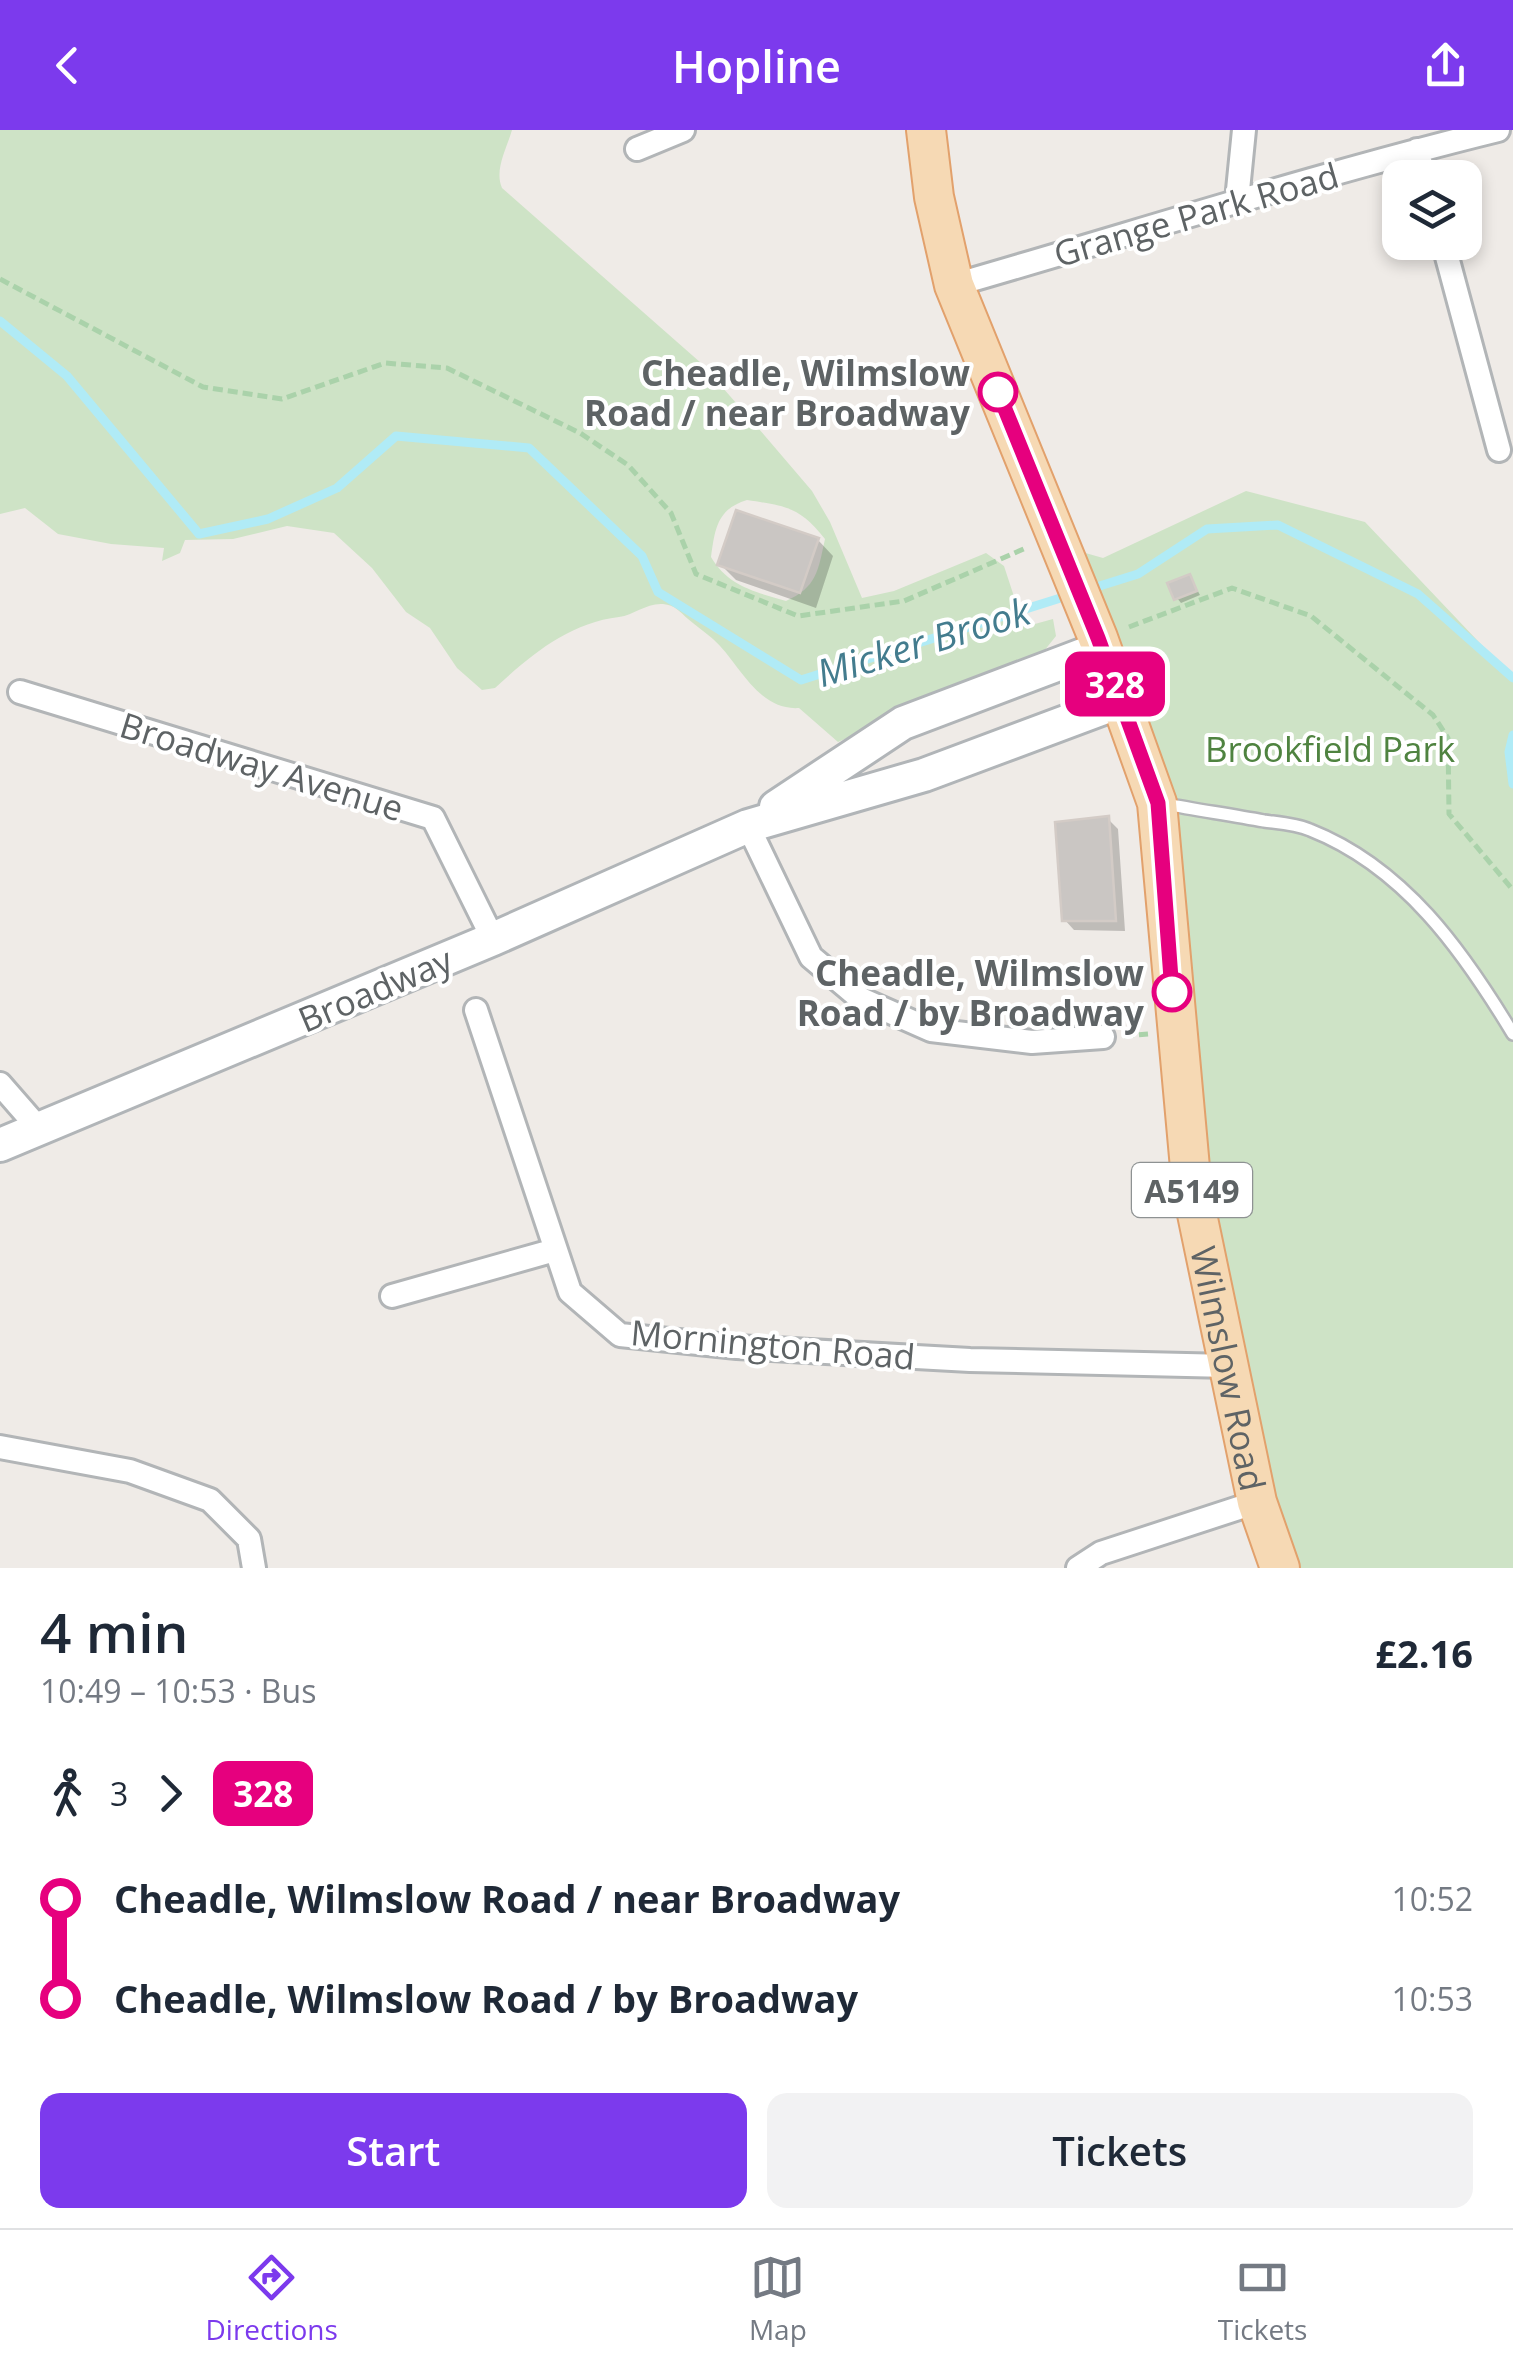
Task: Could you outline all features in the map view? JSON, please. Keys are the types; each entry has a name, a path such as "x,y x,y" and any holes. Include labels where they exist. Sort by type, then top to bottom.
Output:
{"main road":[{"name":"Wilmslow Road","path":"926,130 934,197 954,285 1097,636 1158,803 1192,1190 1257,1502 1280,1568"}],"street":[{"path":"636,149 683,130"},
{"path":"1238,200 1244,130"},
{"name":"Grange Park Road","path":"954,285 1238,200 1498,130"},
{"path":"1417,150 1420,160"},
{"path":"1447,260 1499,450"},
{"name":"Broadway","path":"748,826 903,723 1097,636"},
{"name":"Broadway Avenue","path":"20,692 433,818 493,938"},
{"name":"Broadway","path":"0,1146 748,826 924,774 1122,700"},
{"path":"748,826 810,956 861,999 931,1030 1032,1042 1103,1037"},
{"name":"Mornington Road","path":"476,1010 570,1292 620,1336 970,1360 1229,1366"},
{"path":"0,1084 41,1130"},
{"path":"392,1296 555,1250"},
{"path":"0,1447 130,1471 210,1500 248,1539 254,1568"},
{"path":"1078,1568 1101,1554 1257,1502"}],"lane":[{"path":"1158,803 1308,828 1359,856 1395,881 1429,913 1484,985 1513,1034"}],"path":[{"path":"0,279 203,387 282,398 384,364 447,368 580,433 628,465 670,513 696,574 798,616 904,600 1058,540"},
{"path":"1097,636 1232,588 1311,616 1433,715 1448,738 1449,814 1513,890"},
{"path":"1103,1037 1176,1032"}],"green space":[{"path":"0,130 512,130 500,166 502,188 701,363 812,491 830,522 862,598 894,591 986,553 1004,566 1024,627 1053,619 1056,636 1044,651 838,742 799,708 784,707 760,694 713,639 667,605 651,605 568,633 537,652 495,688 482,690 457,668 430,628 406,612 372,568 334,533 287,526 233,539 185,540 180,553 162,561 164,548 58,534 25,508 0,514","holes":["747,500 800,514 825,539 810,584 786,601 734,581 711,557 723,515"]},
{"name":"Brookfield Park","path":"1246,491 1365,522 1513,678 1513,1568 1287,1568 1192,1190 1157,803 1061,546 1103,558"}],"building":[{"path":"736,510 819,538 800,593 717,565"},
{"path":"1190,574 1197,591 1174,600 1167,583"},
{"path":"1109,816 1116,921 1062,921 1055,822"}],"waterway":[{"name":"Micker Brook","path":"0,321 67,376 199,534 268,519 337,488 396,436 529,448 642,556 658,592 801,680 1070,595"},
{"name":"Micker Brook","path":"1090,589 1138,574 1207,529 1278,525 1418,594 1513,678"},
{"name":"Micker Brook","path":"1513,735 1509,752 1513,784"}],"bus line":[{"name":"328","path":"998,392 1098,638 1158,803 1172,992"}],"place":[{"name":"Cheadle, Wilmslow Road / near Broadway","path":"998,392"},
{"name":"Cheadle, Wilmslow Road / by Broadway","path":"1172,992"}]}
